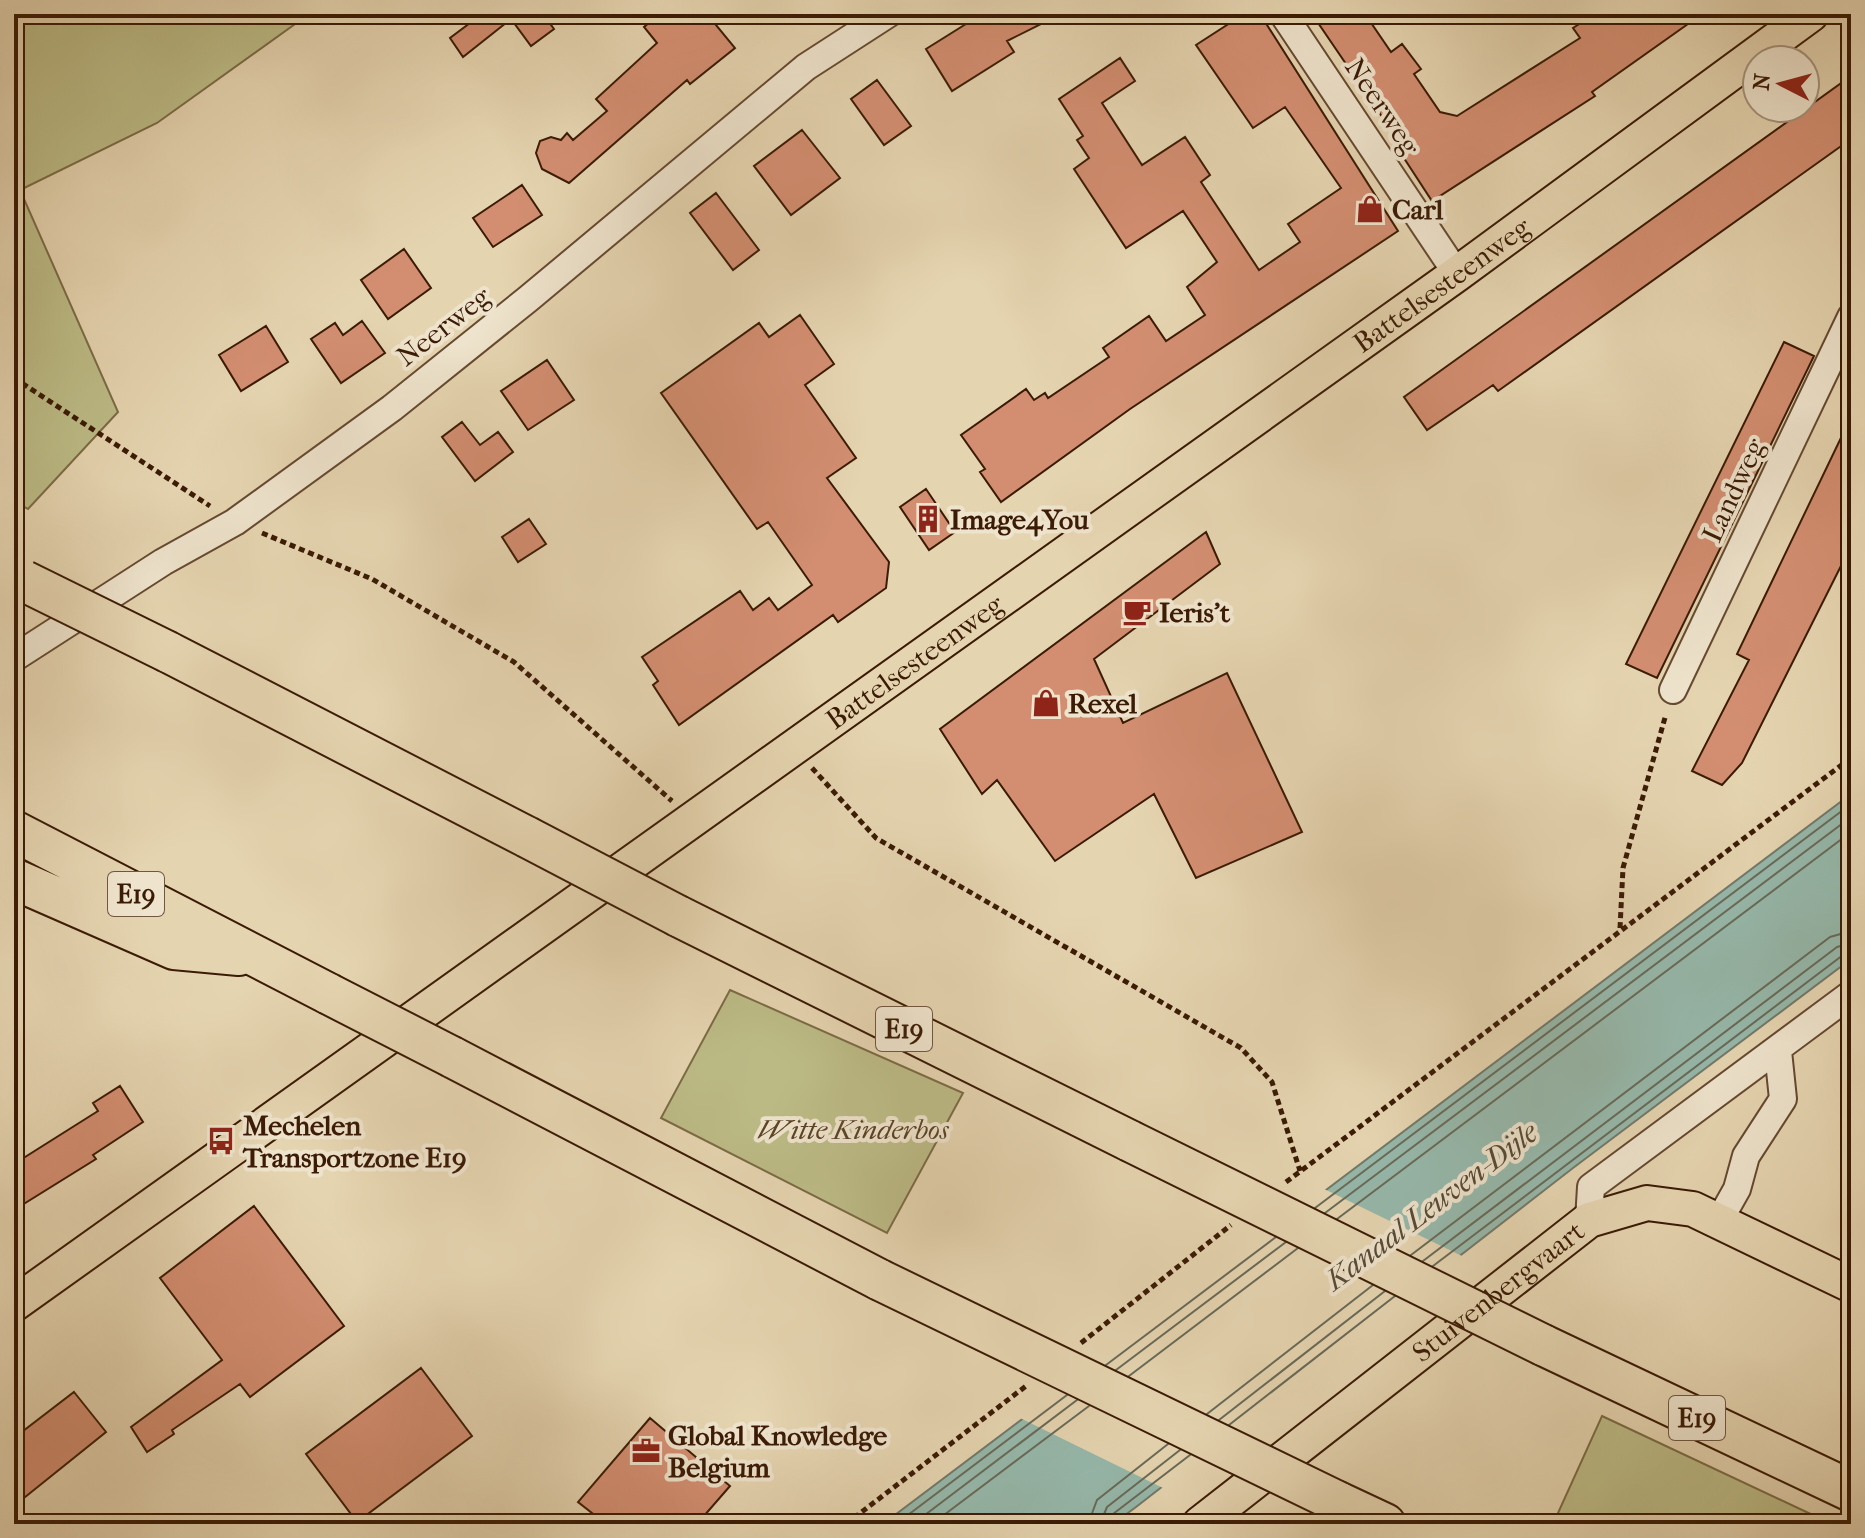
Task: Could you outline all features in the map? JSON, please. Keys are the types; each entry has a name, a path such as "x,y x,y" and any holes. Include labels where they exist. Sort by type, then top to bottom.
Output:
{"highway":[{"name":"E19","path":"19,578 678,916 1543,1345 1851,1491"},
{"name":"E19","path":"14,831 880,1280 1385,1524"},
{"path":"14,879 174,949 259,957"}],"main road":[{"name":"Battelsesteenweg","path":"14,1304 1457,274 1811,14"},
{"path":"1589,1220 1647,1203 1693,1209 1851,1285"},
{"name":"Stuivenbergvaart","path":"1200,1524 1589,1220"}],"street":[{"name":"Neerweg","path":"14,658 163,562 235,522 392,408 504,319 806,67 888,14"},
{"name":"Neerweg","path":"1283,14 1457,274"},
{"name":"Landweg","path":"1673,690 1851,317"},
{"name":"Stuivenbergvaart","path":"1589,1220 1591,1187 1851,994"},
{"path":"1719,1221 1737,1189 1746,1156 1783,1099 1778,1051"}],"path":[{"path":"14,378 143,465 235,522 372,579 514,662 694,821"},
{"path":"1620,928 1623,868 1673,690"},
{"path":"794,749 876,838 1241,1048 1272,1082 1300,1171"},
{"path":"1280,1186 1620,928 1851,758"},
{"path":"1080,1344 1243,1216"},
{"path":"846,1524 1030,1384"}],"green space":[{"path":"14,14 309,14 157,123 20,190 118,412 28,509 14,501"},
{"name":"Witte Kinderbos","path":"730,990 963,1093 887,1233 661,1118"},
{"path":"1602,1416 1832,1524 1553,1524"}],"water":[{"name":"Kanaal Leuven-Dijle","path":"1851,794 1851,959 1573,1168 1136,1507 1113,1524 883,1524"}],"pier":[{"path":"1322,1188 1464,1257 1165,1489 1018,1417"}],"building":[{"path":"482,14 543,14 554,29 531,46 511,19 463,57 450,38"},
{"path":"660,14 707,14 735,48 690,84 687,80 569,183 542,169 536,153 540,141 551,137 561,140 567,133 573,140 607,111 596,99 657,43 644,27"},
{"path":"982,14 1061,14 1007,41 1014,52 952,91 926,49"},
{"path":"1244,14 1260,14 1398,231 1130,409 1001,502 980,472 985,469 961,435 1026,389 1034,400 1045,393 1048,398 1109,357 1103,348 1149,316 1166,341 1205,315 1187,287 1217,262 1183,211 1126,248 1074,169 1089,158 1077,140 1083,136 1059,99 1120,58 1135,81 1102,103 1142,165 1185,137 1210,175 1201,182 1259,270 1300,242 1288,224 1341,188 1285,107 1253,128 1196,45"},
{"path":"1312,14 1365,14 1391,52 1402,44 1421,69 1414,74 1440,112 1457,116 1580,38 1573,28 1595,14 1702,14 1592,92 1595,96 1432,201 1400,152 1404,149"},
{"path":"1851,76 1851,139 1498,391 1493,385 1427,430 1404,397 1784,124 1821,124 1821,98"},
{"path":"877,80 911,126 884,145 851,99"},
{"path":"802,130 840,178 791,215 754,166"},
{"path":"522,185 542,215 493,247 473,218"},
{"path":"716,193 759,250 733,270 690,213"},
{"path":"404,249 431,288 388,319 361,280"},
{"path":"800,315 834,364 805,385 856,458 827,478 889,562 886,588 838,622 833,615 679,725 653,685 658,681 642,657 740,591 753,610 769,598 778,610 812,585 768,522 757,529 661,393 759,323 769,337"},
{"path":"362,321 385,353 341,383 311,339 335,323 343,335"},
{"path":"266,326 288,362 241,391 219,355"},
{"path":"1784,342 1814,356 1657,678 1626,664"},
{"path":"547,360 574,400 528,430 501,391"},
{"path":"1851,417 1851,546 1742,763 1722,785 1692,771 1749,660 1737,654"},
{"path":"462,422 480,445 498,432 513,452 475,481 442,437"},
{"name":"Image4You","path":"926,489 955,532 929,550 900,507"},
{"path":"529,519 546,544 518,562 502,537"},
{"path":"1206,532 1220,564 1094,659 1123,723 1227,673 1302,832 1196,878 1154,794 1055,861 997,780 982,794 940,729"},
{"path":"120,1086 143,1122 93,1155 96,1159 14,1210 14,1164 98,1111 93,1103"},
{"path":"254,1206 344,1326 250,1397 240,1384 172,1430 174,1434 147,1452 131,1427 222,1360 160,1278"},
{"path":"421,1368 472,1436 357,1522 306,1454"},
{"path":"74,1392 106,1432 14,1506 14,1438"},
{"path":"650,1418 730,1486 697,1524 606,1524 578,1502"}],"place":[{"name":"Carl","path":"1370,209"},
{"name":"Image4You","path":"928,519"},
{"name":"Ieris't","path":"1137,612"},
{"name":"Rexel","path":"1046,703"},
{"name":"Mechelen Transportzone E19","path":"221,1141"},
{"name":"Global Knowledge Belgium","path":"646,1451"}]}
